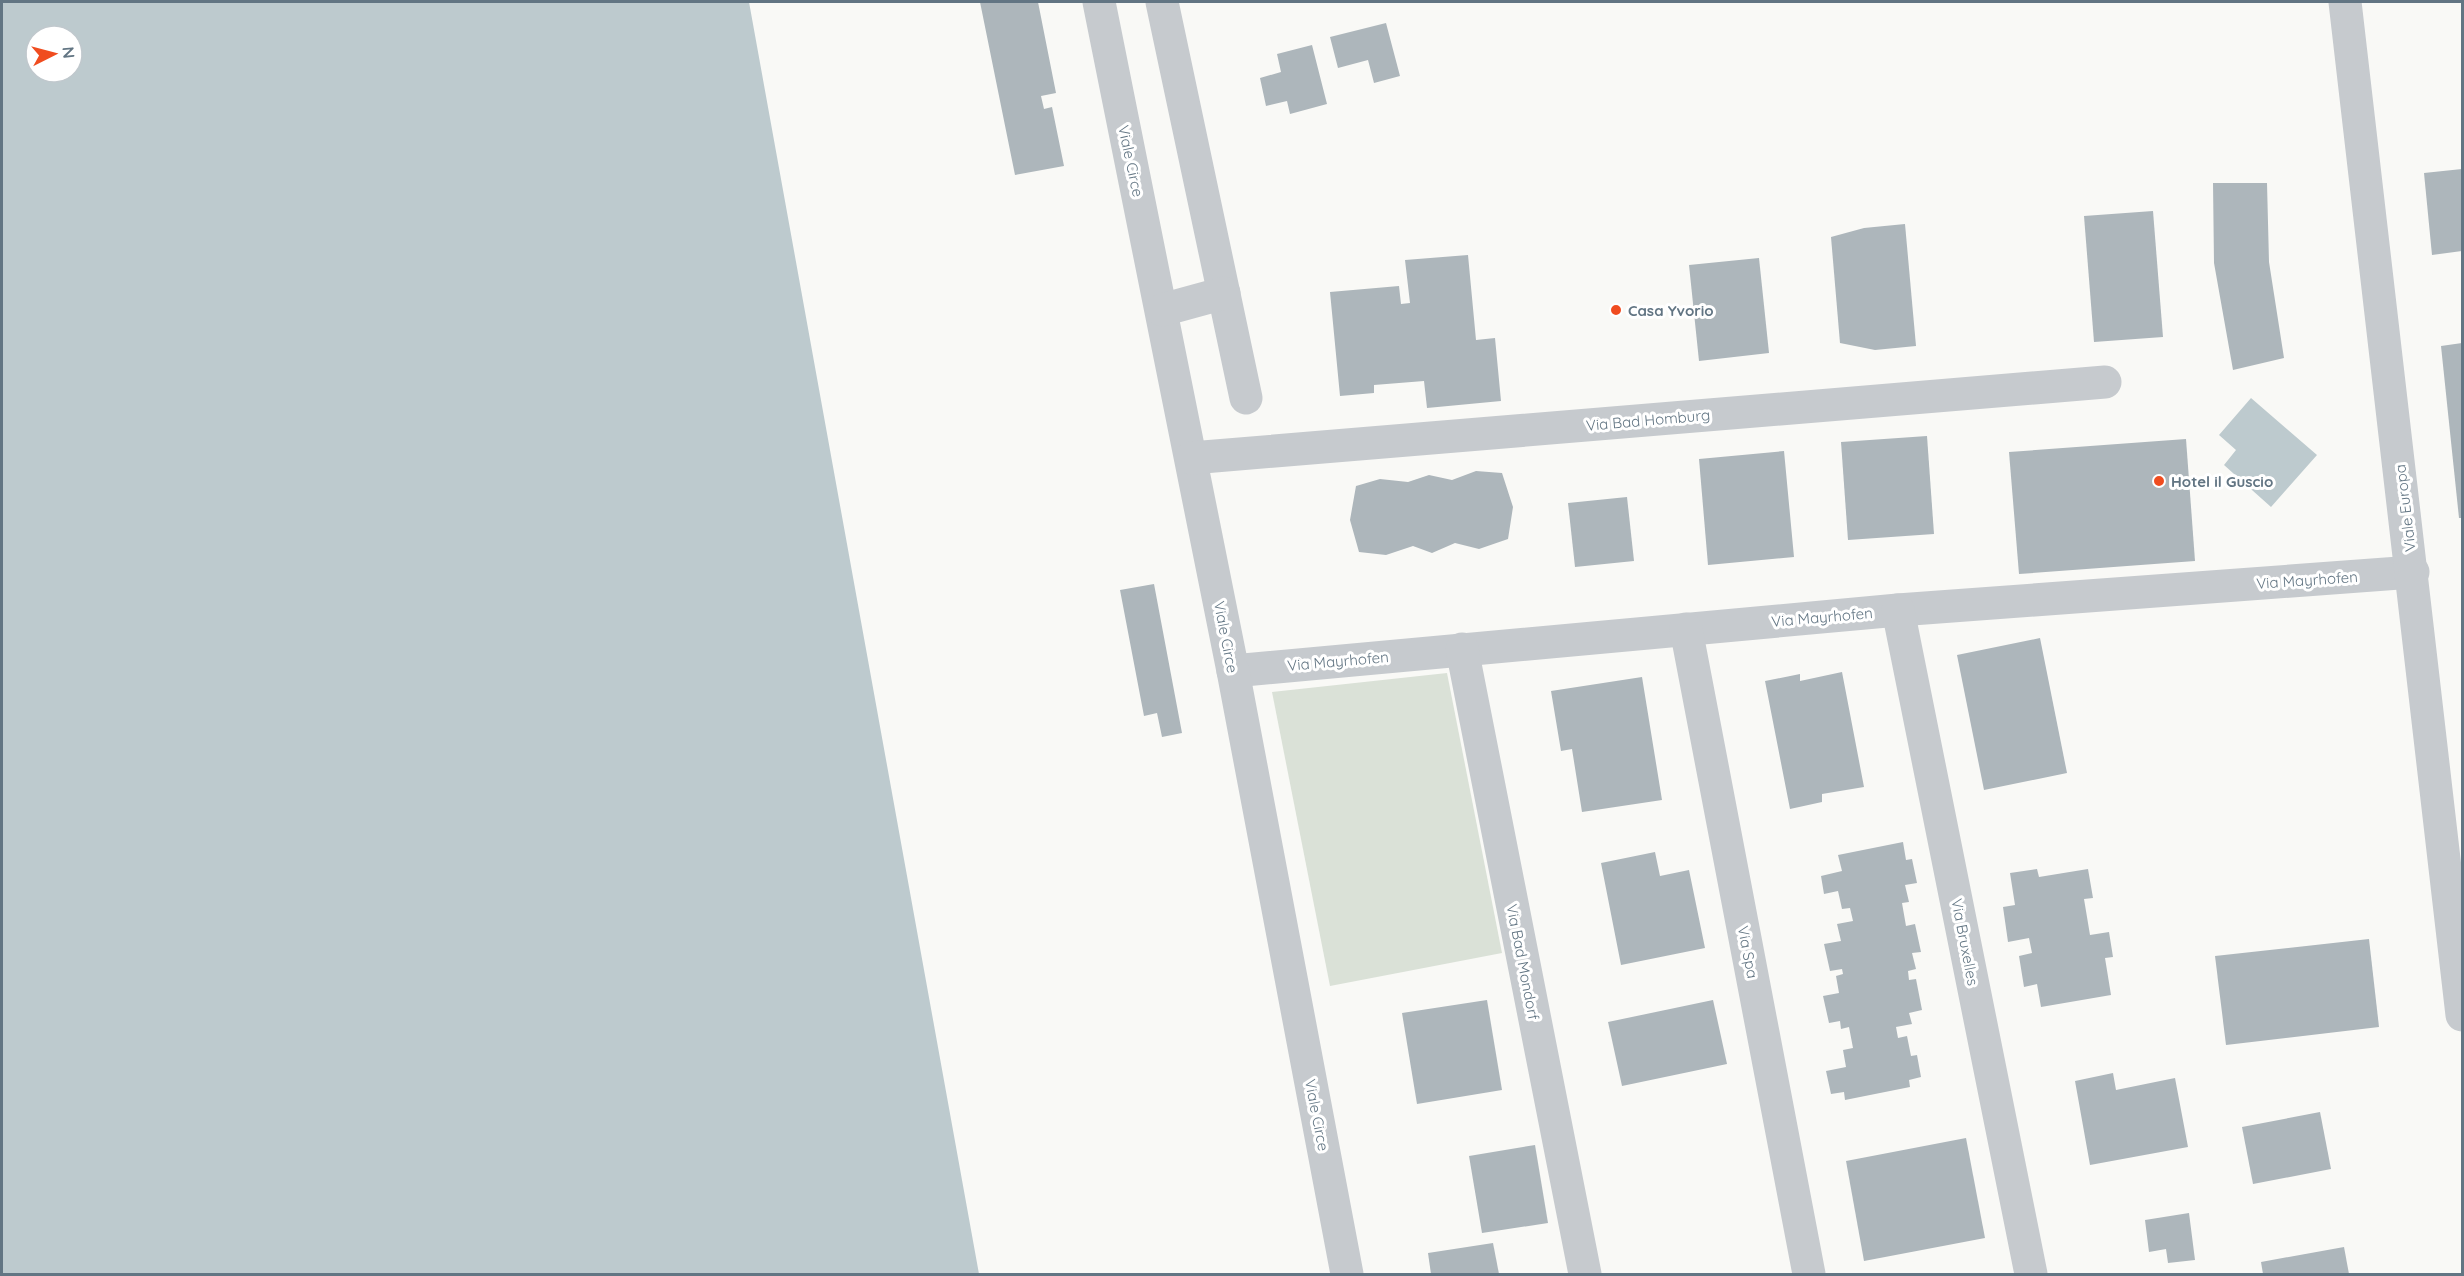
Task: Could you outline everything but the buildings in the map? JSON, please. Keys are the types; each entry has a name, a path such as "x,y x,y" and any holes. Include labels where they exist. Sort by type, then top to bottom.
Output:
{"street":[{"name":"Viale Circe","path":"1099,2 1233,671 1347,1275"},
{"path":"1162,2 1245,399"},
{"name":"Viale Europa","path":"2345,2 2463,1015"},
{"path":"1162,310 1224,293"},
{"name":"Via Bad Homburg","path":"1191,458 2104,382"},
{"name":"Via Mayrhofen","path":"1233,671 1898,610 2413,572"},
{"name":"Via Bruxelles","path":"1898,610 2031,1275"},
{"name":"Via Spa","path":"1686,629 1809,1275"},
{"name":"Via Bad Mondorf","path":"1462,650 1585,1275"}],"shaded area":[{"path":"2,2 749,2 979,1274 2,1274"},
{"path":"2251,398 2317,455 2271,507 2224,465 2236,450 2219,435"},
{"path":"1447,673 1502,953 1330,986 1272,692"}],"place":[{"name":"Casa Yvorio","path":"1616,310"},
{"name":"Hotel il Guscio","path":"2159,481"}]}
